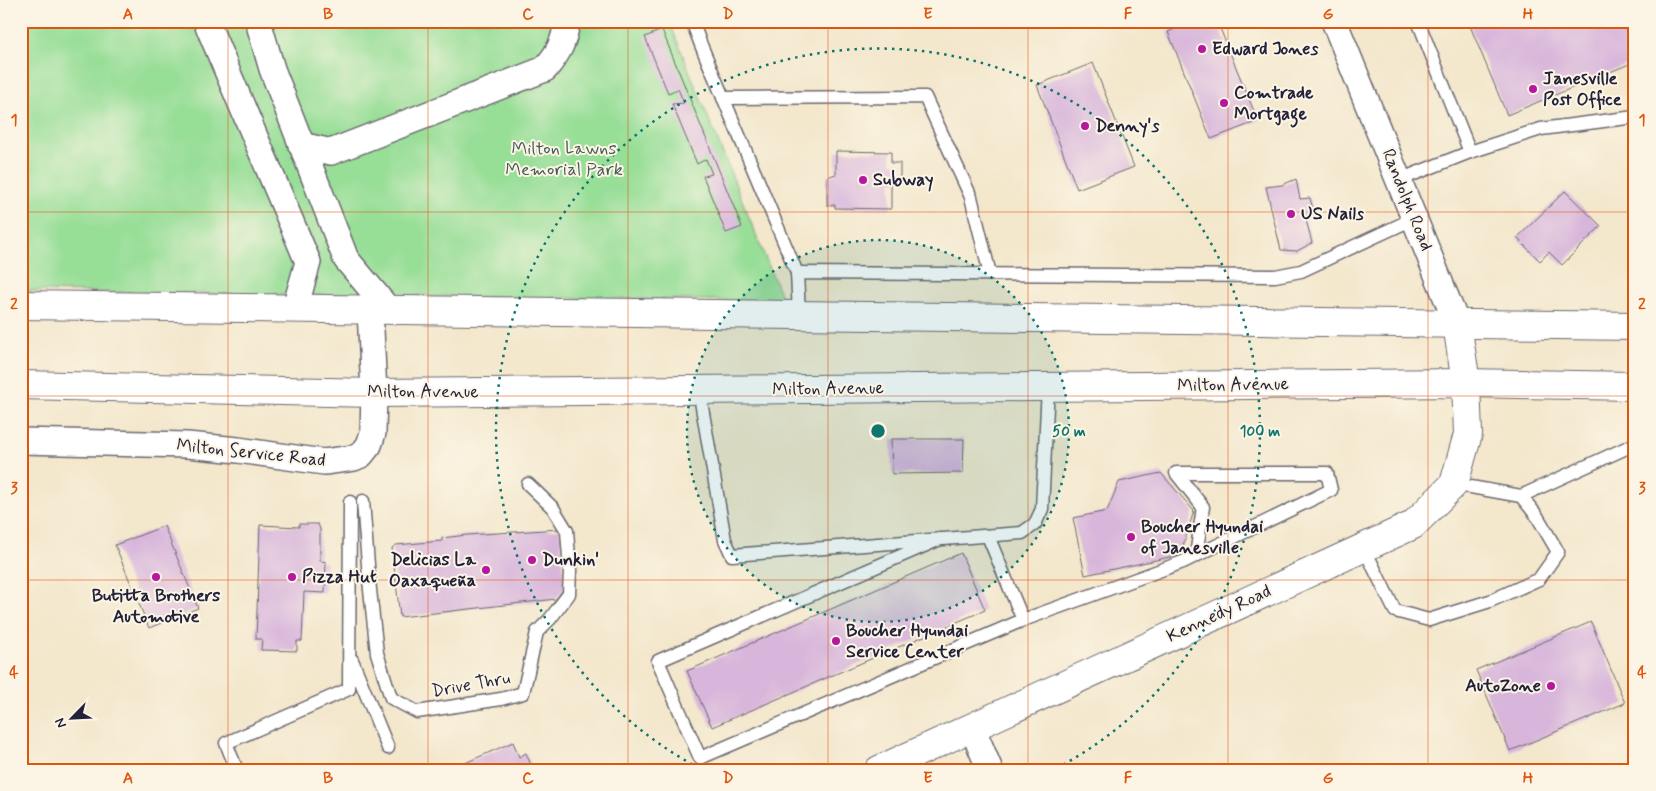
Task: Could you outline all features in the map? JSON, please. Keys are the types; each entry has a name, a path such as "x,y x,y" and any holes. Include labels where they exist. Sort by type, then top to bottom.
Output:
{"main road":[{"path":"21,304 1635,326"},
{"name":"Randolph Road","path":"1457,324 1466,383"},
{"name":"Milton Avenue","path":"21,386 374,393 1466,383 1635,386"},
{"name":"Kennedy Road","path":"879,770 1413,525 1454,484 1468,434 1466,383"}],"street":[{"path":"206,21 308,262 294,308"},
{"path":"258,21 272,69 346,259 379,309"},
{"path":"301,145 331,152 545,68 558,54 564,39 567,21"},
{"name":"Randolph Road","path":"1334,21 1457,324"},
{"path":"324,203 331,152"},
{"name":"Milton Service Road","path":"21,440 187,444 324,462 345,460 361,455 369,445 373,433 379,309"},
{"path":"972,727 990,770"}],"lane":[{"path":"692,21 797,273 799,315"},
{"path":"1418,21 1470,152"},
{"path":"723,98 925,97 971,197 990,274"},
{"path":"1399,180 1470,152 1541,129 1635,117"},
{"path":"797,273 1275,276 1301,270 1415,218"},
{"path":"699,390 725,540 732,555 1022,534 1035,524 1042,509 1048,387"},
{"path":"1454,484 1521,496 1635,444"},
{"path":"940,539 658,661 700,758 1023,620 1183,562 1196,556 1331,490 1327,473 1176,473 1202,507 1196,556"},
{"name":"Drive Thru","path":"363,501 377,653 391,698 417,712 501,699 523,693 537,632 550,619 569,594 570,571 567,531 553,508 528,484"},
{"path":"1364,548 1395,611 1429,620 1490,601 1539,579 1558,552 1537,516 1521,496"},
{"path":"237,770 226,743 350,689 350,502"},
{"path":"988,536 1023,620"},
{"path":"350,654 388,748"}],"green space":[{"name":"Milton Lawns Memorial Park","path":"21,21 669,21 783,301 21,291"}],"building":[{"path":"1193,21 1217,21 1258,121 1211,139 1168,32"},
{"name":"Janesville Post Office","path":"1468,21 1635,21 1635,50 1629,52 1634,62 1507,115"},
{"path":"662,30 742,227 726,233 703,176 712,174 706,159 697,164 672,104 684,103 678,89 668,93 645,37"},
{"name":"Denny's","path":"1093,63 1134,167 1077,189 1037,85"},
{"name":"Subway","path":"836,151 891,152 891,163 900,163 900,182 891,182 891,209 835,208 835,205 827,205 827,177 836,174"},
{"name":"US Nails","path":"1296,179 1300,199 1310,198 1314,213 1305,216 1312,243 1297,251 1281,250 1266,187 1282,185"},
{"path":"1565,191 1601,226 1562,265 1549,252 1540,261 1517,238"},
{"path":"891,439 964,439 963,473 892,474"},
{"name":"Boucher Hyundai of Janesville","path":"1161,473 1194,511 1180,555 1085,575 1073,518 1107,511 1119,482"},
{"name":"Pizza Hut","path":"299,524 318,524 320,529 320,561 326,562 325,593 304,592 302,641 297,641 297,651 261,650 262,639 256,639 260,525 299,527"},
{"name":"Butitta Brothers Automotive","path":"164,526 198,608 149,628 115,545"},
{"path":"560,529 565,587 556,599 400,617 392,548 396,545 442,541 442,538 467,535"},
{"name":"Boucher Hyundai Service Center","path":"961,553 985,610 712,727 687,671"},
{"name":"AutoZone","path":"1591,622 1625,703 1510,751 1476,670"},
{"path":"513,742 519,757 526,753 533,770 449,770"}],"place":[{"name":"Edward Jones","path":"1202,49"},
{"name":"Janesville Post Office","path":"1533,89"},
{"name":"Comtrade Mortgage","path":"1224,103"},
{"name":"Denny's","path":"1085,126"},
{"name":"Subway","path":"863,180"},
{"name":"US Nails","path":"1291,214"},
{"name":"Boucher Hyundai of Janesville","path":"1131,537"},
{"name":"Dunkin'","path":"532,560"},
{"name":"Delicias La Oaxaqueña","path":"486,570"},
{"name":"Butitta Brothers Automotive","path":"156,577"},
{"name":"Pizza Hut","path":"292,577"},
{"name":"Boucher Hyundai Service Center","path":"836,641"},
{"name":"AutoZone","path":"1551,686"}]}
